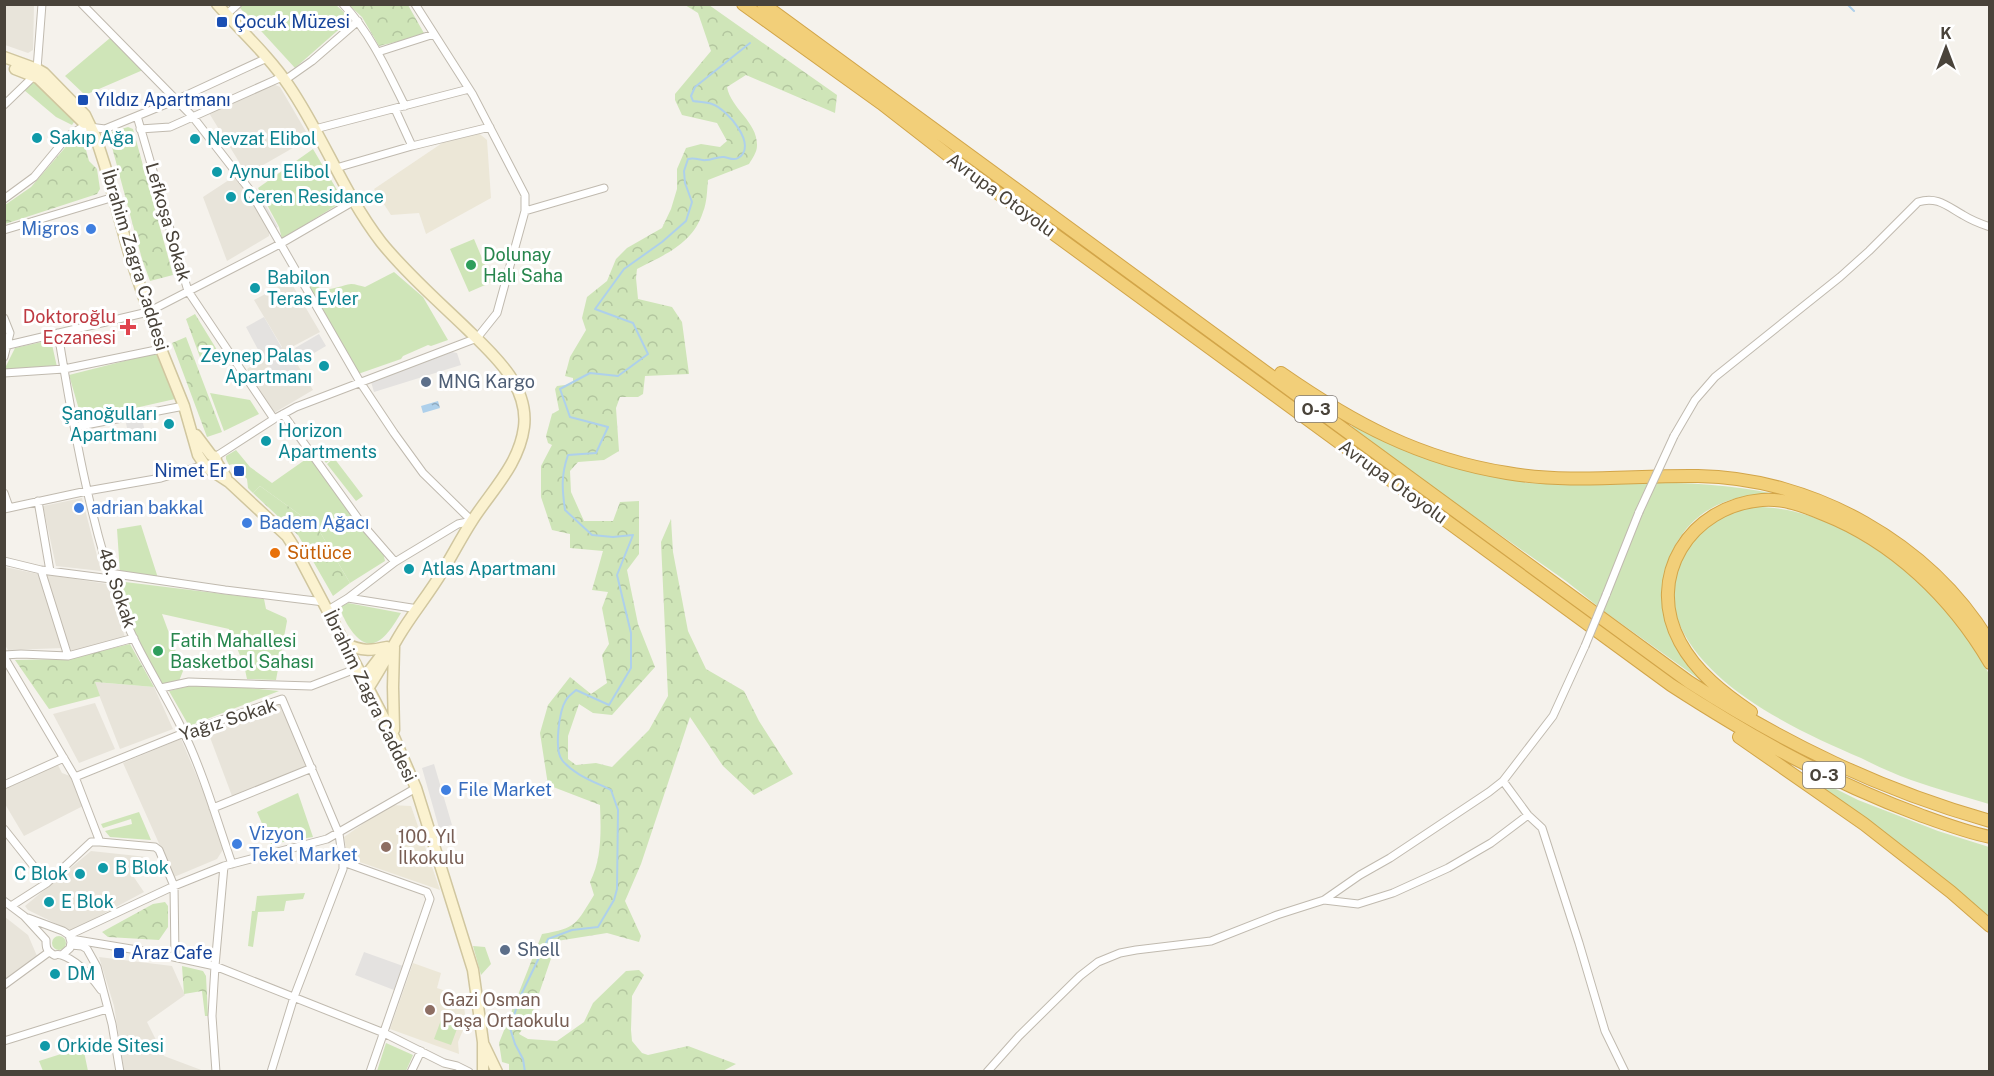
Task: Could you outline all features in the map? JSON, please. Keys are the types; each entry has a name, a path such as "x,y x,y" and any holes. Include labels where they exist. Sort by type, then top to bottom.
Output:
{"highway":[{"name":"Avrupa Otoyolu","path":"743,4 1162,314 1671,685 1759,740 1840,782 1907,810 1989,837"},
{"name":"Avrupa Otoyolu","path":"763,4 1689,682 1763,728 1797,746 1923,801 1989,821"},
{"path":"1213,334 1248,352 1322,402 1372,430 1415,449 1466,464 1508,474 1557,478 1717,477 1757,482 1816,499 1867,524 1913,556 1952,593 1977,623 1989,643"},
{"path":"1886,786 1762,719 1722,691 1691,659 1679,641 1668,597 1674,564 1690,535 1714,515 1749,501 1788,502 1831,517 1899,558 1931,586 1967,628 1989,663"},
{"path":"1671,685 1724,727 1808,783 1864,824 1951,892 1989,926"}],"main road":[{"path":"217,4 283,78 315,129 354,201 387,248 494,354 510,376 523,403 525,413 521,441 515,458 472,521 442,574 367,682"},
{"path":"4,57 35,72"},
{"path":"4,65 35,72"},
{"name":"İbrahim Zagra Caddesi","path":"35,72 51,80 86,115 100,150 148,312 184,406 198,455 210,462 287,536 367,682 394,737 416,788 473,970 483,1042 483,1071"},
{"path":"346,644 361,650 374,650 393,644"},
{"path":"393,644 394,737"},
{"name":"İbrahim Zagra Caddesi","path":"483,1042 497,1071"}],"street":[{"path":"4,105 35,72 42,4"},
{"path":"82,4 194,117 249,189 360,382 423,473 472,521"},
{"path":"226,15 238,4"},
{"path":"343,4 358,21 378,51 405,106"},
{"path":"4,494 7,508 161,478 210,462 284,414 360,382 477,338 497,313 525,211 525,195 469,89 415,4"},
{"path":"140,129 170,127 283,78 312,61 358,21"},
{"path":"378,51 434,34"},
{"path":"4,199 32,178 68,136 81,128 105,129 176,100 267,58"},
{"path":"315,129 469,89"},
{"path":"395,109 412,146"},
{"name":"Lefkoşa Sokak","path":"137,116 188,291 274,419"},
{"path":"336,168 490,127"},
{"path":"525,211 604,188"},
{"path":"4,230 114,197"},
{"path":"987,1071 1080,976 1108,956 1136,950 1211,941 1277,915 1324,900 1503,781 1529,744 1553,716 1586,646 1639,512 1674,436 1695,400 1716,377 1869,252 1918,202 1929,200 1941,202 1989,227"},
{"path":"7,345 148,312 280,244 354,201"},
{"path":"4,318 10,333 4,357"},
{"name":"48. Sokak","path":"58,333 87,491 110,576 134,638 184,733 213,807 228,865"},
{"path":"4,373 64,369 161,349"},
{"path":"75,427 184,406"},
{"path":"284,414 362,524 395,562"},
{"path":"38,501 50,571"},
{"path":"4,561 41,570 225,590 326,606 348,597 395,562 458,524 472,521"},
{"path":"41,570 68,656"},
{"path":"348,597 418,609"},
{"path":"100,842 75,777 4,656 21,654 68,656 134,638"},
{"path":"161,688 189,682 311,686 358,668"},
{"name":"Yağız Sokak","path":"75,777 184,733 282,699 339,834 343,862"},
{"path":"4,785 64,758"},
{"path":"213,807 312,768"},
{"path":"1503,781 1528,815 1542,828 1605,1031 1625,1071"},
{"path":"70,940 174,886 228,865 339,834 416,788"},
{"path":"1324,900 1358,904 1393,893 1448,868 1491,843 1528,815"},
{"path":"4,829 47,883"},
{"path":"11,906 47,883 91,842 155,847 159,850 174,886 175,957"},
{"path":"271,1071 294,997 343,869 343,862 427,892 430,899 370,1071"},
{"path":"216,1071 212,1016 215,966 228,865"},
{"path":"4,901 24,916 46,940"},
{"path":"24,916 60,930 70,940 82,946 92,957 112,1024 121,1071"},
{"path":"60,930 53,931 46,940 46,946 50,952 62,955 68,951 70,940"},
{"path":"70,940 215,966 384,1033 444,1063 469,1071"},
{"path":"4,985 50,952"},
{"path":"62,955 87,972 102,992"},
{"path":"4,1041 107,1009"},
{"path":"411,1071 421,1051"},
{"path":"444,1063 450,1071"}],"shaded area":[{"path":"5,4 34,5 33,50 28,53 5,45"},
{"path":"273,84 280,87 308,135 305,141 251,172 244,170 209,113"},
{"path":"460,131 476,131 487,140 491,198 426,234 419,213 391,215 374,189"},
{"path":"235,176 269,230 269,236 227,261 203,197"},
{"path":"256,188 278,227 274,229 252,191"},
{"path":"290,281 320,332 288,349 313,390 274,413 247,369 282,347 254,300"},
{"path":"264,317 282,348 263,359 246,327"},
{"path":"319,334 326,346 302,360 295,348"},
{"path":"286,349 300,372 279,384 266,361"},
{"path":"452,352 457,353 461,365 374,392 371,382"},
{"path":"142,419 147,440 130,443 126,423"},
{"path":"82,498 101,571 56,566 43,506"},
{"path":"5,567 38,574 64,648 8,650 5,645"},
{"path":"43,574 107,584 125,637 72,652 53,609"},
{"path":"94,682 154,687 173,729 120,749"},
{"path":"95,703 115,749 79,763 53,714"},
{"path":"279,703 307,766 232,796 208,732"},
{"path":"181,739 226,845 217,859 174,877 123,763"},
{"path":"57,763 62,773 70,776 83,806 24,836 5,804 5,788"},
{"path":"434,764 452,825 439,828 422,768"},
{"name":"100. Yıl İlkokulu","path":"390,805 411,806 440,890 348,858 344,837"},
{"path":"91,851 147,857 148,872 131,873 144,892 71,931 28,910 25,906"},
{"path":"5,917 28,935 37,956 5,980"},
{"path":"364,952 403,966 394,990 355,975"},
{"path":"99,957 172,966 185,995 147,1022 164,1056 204,1071 130,1072 124,1070 114,1006"},
{"name":"Gazi Osman Paşa Ortaokulu","path":"413,963 441,973 437,988 463,997 466,1023 458,1042 459,1054 390,1029"}],"green space":[{"path":"244,4 336,5 346,14 344,25 295,68 240,8"},
{"path":"349,5 408,5 425,35 379,46 362,17"},
{"path":"685,5 709,5 837,95 835,113 746,75 727,87 729,95 753,130 756,137 756,151 749,164 708,180 704,208 698,223 685,240 637,269 638,299 672,307 682,322 689,374 645,376 643,394 638,397 620,397 616,408 619,451 604,460 578,462 570,471 571,492 584,521 613,521 620,502 639,501 639,554 627,570 638,624 655,667 612,715 593,713 579,704 568,736 568,759 576,765 596,763 612,767 649,730 668,696 661,542 671,519 673,552 688,631 706,669 744,691 759,721 793,774 754,795 723,766 690,717 641,864 625,901 641,936 639,942 607,933 557,941 532,1014 519,1034 528,1039 557,1041 584,1022 593,1003 626,971 639,970 644,975 632,996 631,1030 632,1041 642,1053 648,1055 688,1046 736,1064 721,1072 509,1071 509,1064 502,1062 499,1043 542,934 569,927 579,919 594,895 590,882 599,854 600,805 548,785 540,733 548,705 570,677 591,694 607,683 602,655 609,644 602,608 608,592 592,590 603,551 570,548 570,534 552,530 541,497 541,466 552,445 548,443 546,436 552,414 559,410 555,389 557,386 573,384 573,378 565,376 570,357 586,330 582,318 587,297 607,281 616,259 627,248 662,228 677,189 677,169 686,148 701,144 720,147 727,141 717,123 682,115 675,100 675,94 711,51 698,13"},
{"path":"110,38 143,70 85,95 65,76"},
{"path":"36,80 76,119 72,125 56,117 24,90"},
{"path":"128,127 133,129 173,275 150,281 109,136 111,132"},
{"path":"76,135 82,135 89,161 97,169 100,189 97,194 5,224 5,205 31,187"},
{"path":"313,149 345,200 282,239 279,227 258,188"},
{"name":"Dolunay Halı Saha","path":"474,239 492,282 469,292 450,249"},
{"path":"394,272 423,297 448,340 428,345 401,359 358,374 305,282 311,281 316,286 325,289 351,284 365,287"},
{"path":"195,314 217,350 201,360 186,319"},
{"path":"186,337 222,432 207,437 172,343"},
{"path":"51,340 57,367 4,370 15,348"},
{"path":"156,353 175,399 82,420 69,375"},
{"path":"210,393 250,400 259,414 224,431"},
{"path":"1353,425 1378,438 1524,480 1525,483 1682,483 1744,488 1775,494 1738,498 1713,507 1690,524 1670,556 1662,594 1668,631 1676,648 1680,649 1710,687 1455,503 1352,427"},
{"path":"323,445 333,458 326,463 316,450"},
{"path":"236,450 250,467 272,483 309,457 328,479 337,496 383,552 385,561 350,583 317,527 260,486 253,493 248,488 247,479 233,464 229,465 226,459 226,456"},
{"path":"334,458 363,496 356,501 327,464"},
{"path":"260,486 317,527 350,583 333,596 298,535 253,493"},
{"path":"1755,507 1790,511 1825,522 1859,539 1892,560 1949,614 1972,644 1989,674 1989,804 1898,775 1809,734 1755,704 1707,665 1690,643 1677,618 1673,598 1676,578 1685,553 1700,533 1720,519"},
{"path":"141,525 158,578 120,573 117,529"},
{"path":"125,582 264,599 266,609 286,618 287,621 276,680 247,679 244,665 229,629 162,614 183,671 179,681 161,685 126,617 118,586"},
{"path":"348,603 401,613 383,638 370,643 362,641 347,624 342,606"},
{"path":"130,644 154,687 95,682 100,696 49,709 15,660 67,659"},
{"path":"201,683 279,691 189,726 169,691"},
{"path":"1810,776 1858,800 1938,831 1989,847 1989,919 1809,779"},
{"path":"298,793 313,837 271,844 257,812"},
{"path":"139,812 151,840 110,837 105,831 132,824 131,819 103,828 101,824"},
{"path":"305,893 303,899 286,901 284,911 258,912 253,947 248,946 252,911 255,911 257,896"},
{"path":"165,902 168,906 168,927 159,940 108,937 102,932 153,904"},
{"path":"56,936 62,936 66,943 62,950 56,950 52,946 52,940"},
{"path":"473,946 485,947 491,964 481,975"},
{"path":"182,966 203,971 206,976 208,1016 205,1016 202,991 184,994"},
{"path":"444,1012 461,1018 451,1045 434,1039"},
{"path":"386,1043 413,1055 406,1071 377,1071"},
{"path":"83,1047 88,1071 43,1071 39,1061"}],"water":[{"path":"438,401 440,408 423,413 421,406"}],"waterway":[{"path":"1847,4 1854,11"},
{"path":"525,1072 523,1059 510,1028 520,997 548,939 572,930 598,927 614,900 617,889 618,810 611,790 579,774 562,760 558,748 558,730 563,705 576,690 609,705 631,668 631,633 617,575 633,535 613,537 592,535 565,510 563,495 563,476 568,455 596,453 608,427 570,417 560,389 590,373 618,376 648,354 633,323 595,309 624,269 662,242 686,221 692,202 685,183 684,171 688,159 708,160 722,157 735,159 744,152 743,137 732,120 718,107 710,103 693,101 691,96 695,87 750,43"}],"place":[{"name":"Çocuk Müzesi","path":"222,22"},
{"name":"Yıldız Apartmanı","path":"83,100"},
{"name":"Sakıp Ağa","path":"37,138"},
{"name":"Nevzat Elibol","path":"195,139"},
{"name":"Aynur Elibol","path":"217,172"},
{"name":"Ceren Residance","path":"231,197"},
{"name":"Migros","path":"91,229"},
{"name":"Dolunay Halı Saha","path":"471,265"},
{"name":"Babilon Teras Evler","path":"255,288"},
{"name":"Doktoroğlu Eczanesi","path":"128,327"},
{"name":"Zeynep Palas Apartmanı","path":"324,366"},
{"name":"MNG Kargo","path":"426,382"},
{"name":"Şanoğulları Apartmanı","path":"169,424"},
{"name":"Horizon Apartments","path":"266,441"},
{"name":"Nimet Er","path":"239,471"},
{"name":"adrian bakkal","path":"79,508"},
{"name":"Badem Ağacı","path":"247,523"},
{"name":"Sütlüce","path":"275,553"},
{"name":"Atlas Apartmanı","path":"409,569"},
{"name":"Fatih Mahallesi Basketbol Sahası","path":"158,651"},
{"name":"File Market","path":"446,790"},
{"name":"Vizyon Tekel Market","path":"237,844"},
{"name":"100. Yıl İlkokulu","path":"386,847"},
{"name":"B Blok","path":"103,868"},
{"name":"C Blok","path":"80,874"},
{"name":"E Blok","path":"49,902"},
{"name":"Shell","path":"505,950"},
{"name":"Araz Cafe","path":"119,953"},
{"name":"DM","path":"55,974"},
{"name":"Gazi Osman Paşa Ortaokulu","path":"430,1010"},
{"name":"Orkide Sitesi","path":"45,1046"}]}
